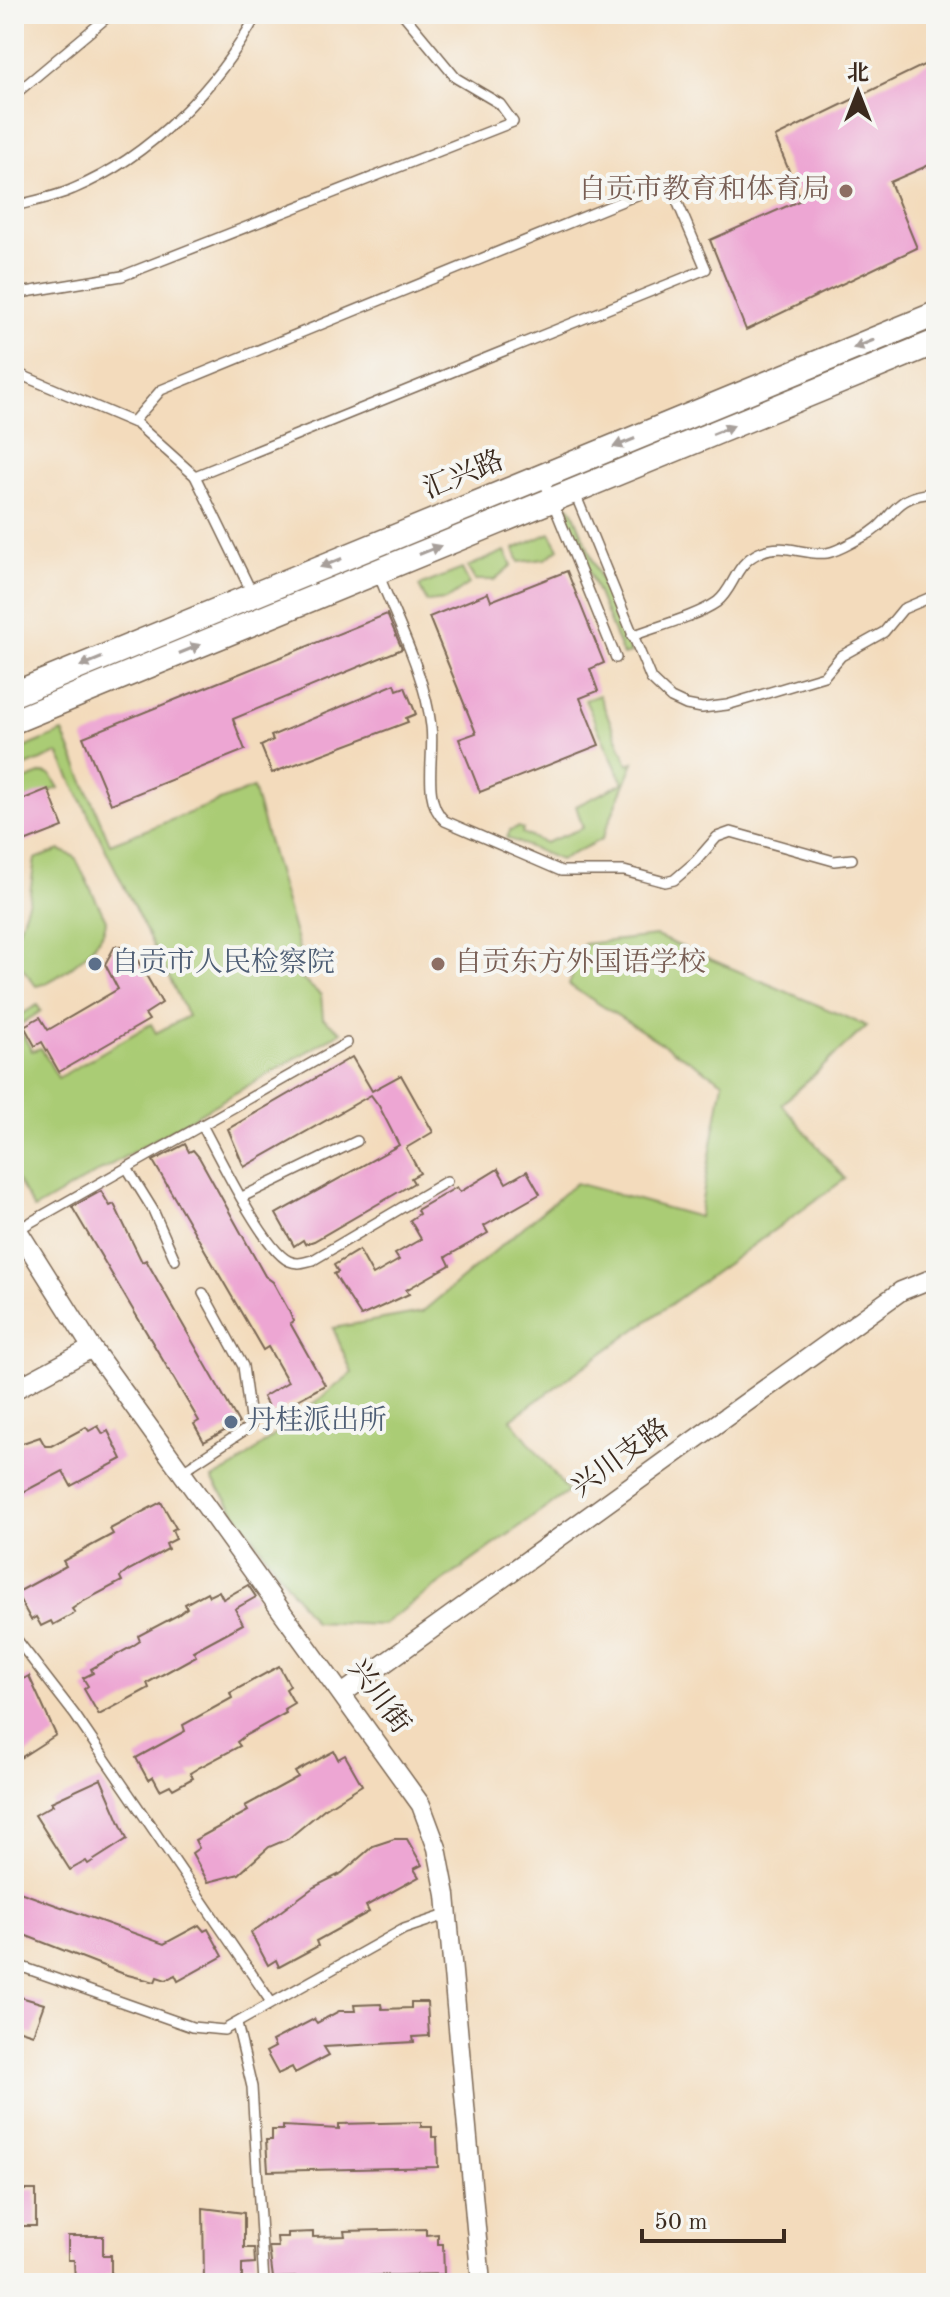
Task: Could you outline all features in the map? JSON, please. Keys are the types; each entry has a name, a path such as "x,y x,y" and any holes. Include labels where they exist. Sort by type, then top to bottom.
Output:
{"main road":[{"name":"汇兴路","path":"14,694 936,314"},
{"path":"14,721 936,342"}],"street":[{"name":"兴川街","path":"16,1227 92,1348 421,1805 437,1848 449,1914 481,2283"},
{"name":"兴川支路","path":"342,1694 901,1291 936,1277"},
{"path":"14,1390 92,1348"}],"lane":[{"path":"14,95 111,14"},
{"path":"14,206 72,190 126,161 172,122 236,53 257,14"},
{"path":"14,294 122,276 513,122 500,104 456,78 403,14"},
{"path":"133,422 161,390 659,186 671,187 706,269 195,476"},
{"path":"14,372 133,422 195,476 253,595"},
{"path":"553,472 574,491 651,679 671,698 686,705 715,708 824,676 841,656 884,632 903,609 936,595"},
{"path":"553,472 551,500 616,658"},
{"path":"632,636 717,602 736,571 758,553 782,547 817,553 836,550 875,530 897,504 908,497 936,493"},
{"path":"367,548 422,686 431,723 433,799 435,810 445,821 561,871 624,871 665,882 674,880 696,861 717,837 731,832 834,861 852,859"},
{"path":"16,1227 347,1043"},
{"path":"202,1125 268,1240 286,1260 299,1264 313,1260 447,1181"},
{"path":"242,1197 357,1141"},
{"path":"127,1168 153,1210 175,1260"},
{"path":"181,1472 251,1426 243,1366 203,1293"},
{"path":"14,1636 75,1715 271,2002"},
{"path":"14,1964 192,2027 224,2030 404,1929 449,1914"},
{"path":"237,2024 252,2087 264,2283"}],"green space":[{"path":"569,506 631,653 623,655 565,512"},
{"path":"550,533 559,549 545,559 519,562 514,549"},
{"path":"505,551 512,565 494,580 475,580 467,567"},
{"path":"462,569 469,584 446,600 427,602 419,586"},
{"path":"599,695 628,764 634,762 602,839 560,860 507,838 510,830 518,827 523,829 522,833 545,843 583,828 576,806 623,783 585,700"},
{"path":"63,732 110,844 253,788 300,952 297,975 321,995 323,1018 341,1032 34,1209 14,1175 14,1019 37,1005 41,1011 18,1026 32,1051 41,1048 58,1078 151,1024 156,1033 188,1016 58,753 14,771 14,752"},
{"path":"43,773 51,775 59,788 14,803 14,784"},
{"path":"60,850 75,857 106,920 104,930 90,950 68,970 36,986 14,957 14,943 29,900 35,859"},
{"path":"656,936 867,1026 782,1104 845,1179 511,1419 568,1492 382,1625 314,1622 212,1479 236,1466 352,1373 333,1328 422,1312 576,1183 699,1217 723,1082 569,985 584,944"}],"building":[{"name":"自贡市教育和体育局","path":"936,59 936,162 890,182 917,248 746,330 710,240 801,200 775,137"},
{"path":"567,571 604,663 590,669 598,691 580,698 599,745 480,792 459,739 476,733 429,617 488,593 491,601"},
{"path":"387,614 402,649 233,719 245,750 111,804 83,737"},
{"path":"395,684 397,690 405,687 416,714 406,718 408,722 272,773 261,746 273,740 271,736"},
{"path":"48,789 63,827 14,846 14,803"},
{"path":"115,946 131,949 162,1003 145,1014 149,1020 59,1072 42,1042 35,1046 24,1026 40,1017 48,1030 118,989 105,964"},
{"path":"352,1057 372,1091 401,1075 433,1132 406,1148 420,1173 411,1178 414,1183 314,1241 305,1244 303,1240 294,1246 276,1214 399,1145 379,1106 371,1095 244,1167 228,1129"},
{"path":"185,1144 189,1152 193,1150 199,1157 265,1276 273,1282 289,1311 293,1321 290,1323 325,1385 272,1414 263,1397 288,1382 268,1347 263,1350 153,1161"},
{"path":"498,1169 506,1183 527,1171 540,1194 484,1226 488,1233 446,1257 450,1265 406,1290 409,1294 361,1316 334,1274 338,1272 334,1265 359,1250 373,1275 399,1260 395,1254 421,1239 410,1220 419,1214 417,1210 457,1187 460,1192"},
{"path":"101,1191 110,1206 114,1204 142,1262 146,1260 239,1423 204,1442 194,1424 199,1421 72,1207"},
{"path":"98,1426 103,1434 108,1431 122,1459 71,1486 63,1471 14,1497 14,1446 40,1437 45,1446 51,1446 86,1427 89,1431"},
{"path":"161,1502 176,1528 172,1530 176,1539 166,1544 168,1549 129,1570 120,1577 122,1581 82,1602 72,1609 75,1613 53,1625 51,1621 41,1626 36,1617 31,1620 16,1593 66,1566 63,1561 113,1534 110,1529"},
{"path":"248,1585 256,1597 235,1609 243,1624 193,1651 196,1656 147,1683 149,1688 99,1715 84,1689 88,1686 83,1678 93,1673 91,1669 131,1647 140,1641 138,1636 178,1615 187,1608 185,1604 207,1592 209,1596 219,1591 223,1599"},
{"path":"279,1666 290,1686 286,1689 294,1703 284,1709 286,1713 246,1735 237,1742 240,1746 190,1773 193,1778 173,1789 170,1785 160,1790 153,1777 148,1780 136,1758 185,1731 183,1725 232,1698 230,1693"},
{"path":"29,1676 56,1735 14,1762 14,1684"},
{"path":"334,1751 338,1759 345,1755 362,1785 324,1809 288,1839 269,1847 239,1874 208,1882 192,1853 199,1848 195,1840 248,1811 245,1806 298,1777 295,1772"},
{"path":"101,1779 127,1839 88,1864 86,1861 70,1870 35,1815 53,1805 51,1802"},
{"path":"394,1839 407,1839 422,1865 414,1869 419,1877 366,1906 369,1912 316,1941 318,1946 279,1967 276,1960 268,1965 251,1933 314,1887 342,1873 373,1846"},
{"path":"14,1890 164,1944 199,1925 204,1931 208,1929 223,1956 178,1981 175,1975 166,1980 157,1977 155,1982 124,1974 14,1931"},
{"path":"14,1995 44,2004 33,2034 14,2028"},
{"path":"411,2002 427,2002 429,2036 413,2037 414,2042 324,2047 329,2055 295,2073 292,2067 278,2074 266,2052 275,2047 272,2041 314,2019 317,2023 339,2011 355,2011 354,2005 381,2004 382,2009 411,2008"},
{"path":"421,2122 421,2127 432,2127 432,2137 437,2137 438,2167 268,2171 266,2140 272,2140 272,2130 283,2130 283,2126 339,2129 339,2124"},
{"path":"14,2190 36,2190 36,2226 14,2226"},
{"path":"203,2208 244,2213 244,2248 254,2248 255,2263 242,2264 242,2283 204,2283"},
{"path":"426,2229 426,2235 438,2234 438,2244 443,2244 444,2274 273,2278 269,2247 278,2247 277,2237 288,2237 288,2233 313,2232 313,2237 345,2236 344,2231"},
{"path":"68,2236 103,2236 103,2255 111,2255 111,2275 105,2275 105,2283 75,2283 74,2260 68,2260"}],"place":[{"name":"自贡市教育和体育局","path":"846,191"},
{"name":"自贡市人民检察院","path":"95,964"},
{"name":"自贡东方外国语学校","path":"438,964"},
{"name":"丹桂派出所","path":"231,1422"}]}
